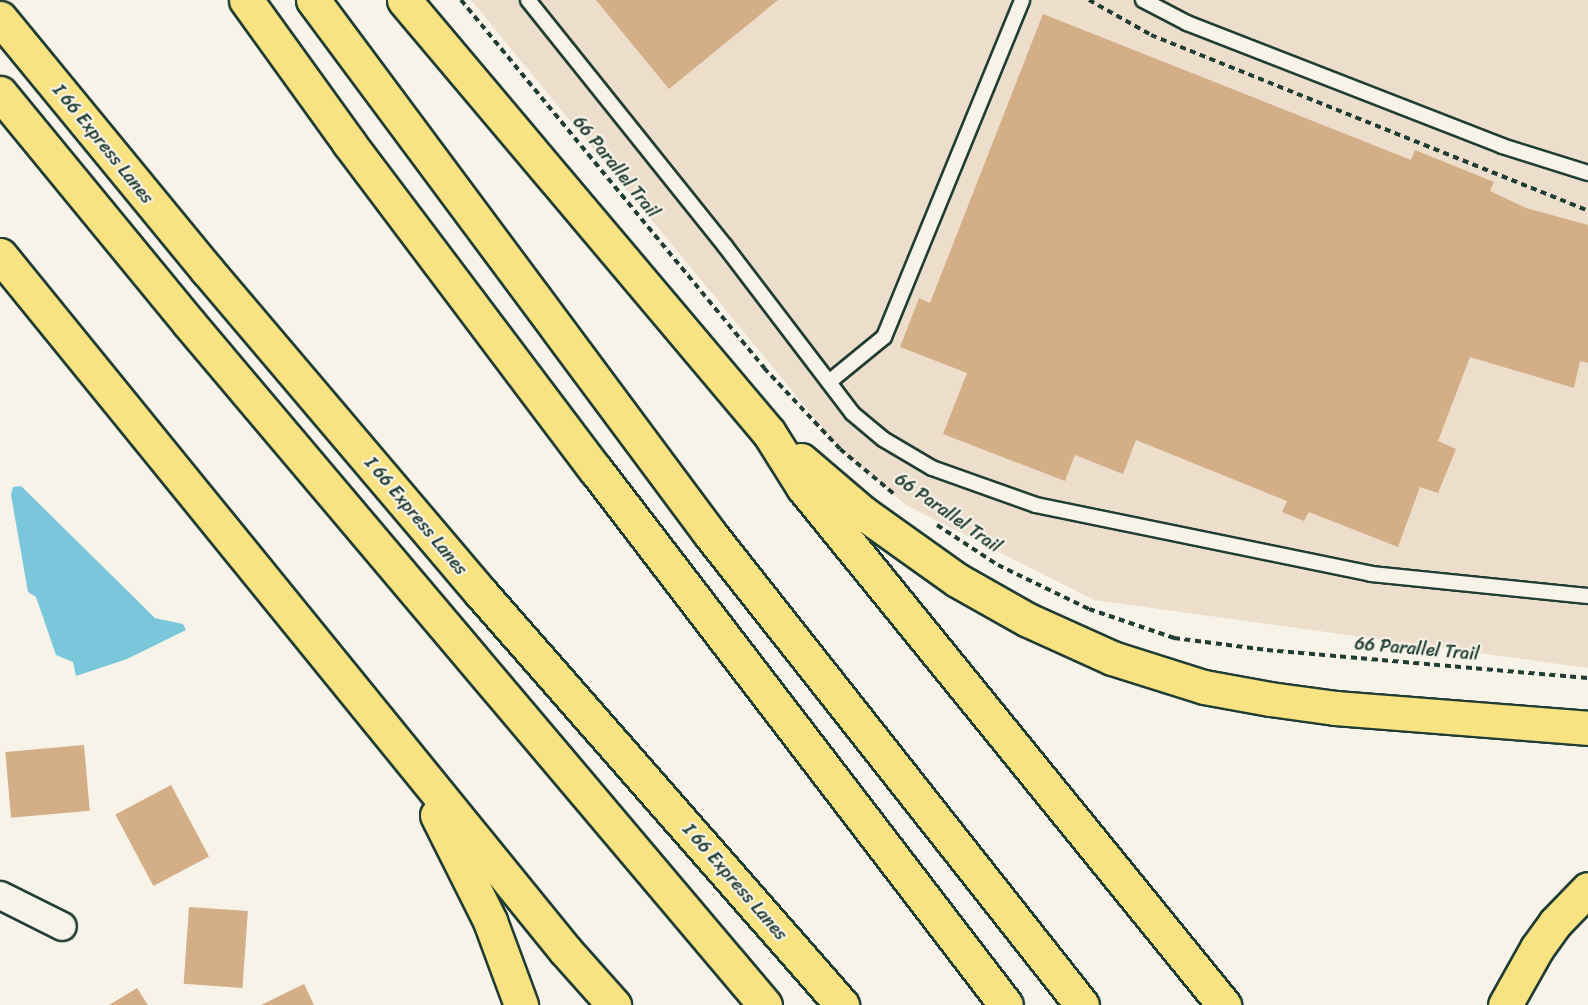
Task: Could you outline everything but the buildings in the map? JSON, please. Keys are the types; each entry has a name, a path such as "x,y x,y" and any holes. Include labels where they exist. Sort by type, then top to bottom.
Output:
{"highway":[{"path":"246,0 356,152 595,469 1006,1005"},
{"path":"313,0 710,534 1082,1005"},
{"path":"404,0 769,433 803,487 1224,1005"},
{"name":"I 66 Express Lanes","path":"0,18 215,279 481,593 842,1005"},
{"path":"0,93 195,331 765,1005"},
{"path":"0,255 565,950 614,1005"},
{"path":"769,433 863,513 957,580 1028,620 1112,658 1204,687 1270,699 1336,708 1588,728"},
{"path":"380,721 444,827 490,921 520,1005"},
{"path":"1505,1005 1537,948 1555,923 1588,889"}],"street":[{"path":"0,895 62,926"}],"lane":[{"path":"528,0 725,246 852,413 883,439 933,468 1036,505 1371,574 1588,596"},
{"path":"829,382 884,338 1022,0"},
{"path":"1143,0 1187,23 1502,146 1588,173"}],"path":[{"name":"66 Parallel Trail","path":"461,0 764,368 840,448 898,498"},
{"path":"1089,0 1151,35 1588,211"},
{"name":"66 Parallel Trail","path":"934,523 998,565 1089,609 1174,638 1267,650 1588,678"}],"shaded area":[{"path":"471,0 1588,0 1588,668 1094,600 906,505 840,449"}],"water":[{"path":"21,486 155,618 183,624 186,630 127,659 76,676 73,662 56,655 36,597 28,592 11,495 13,487"}]}
